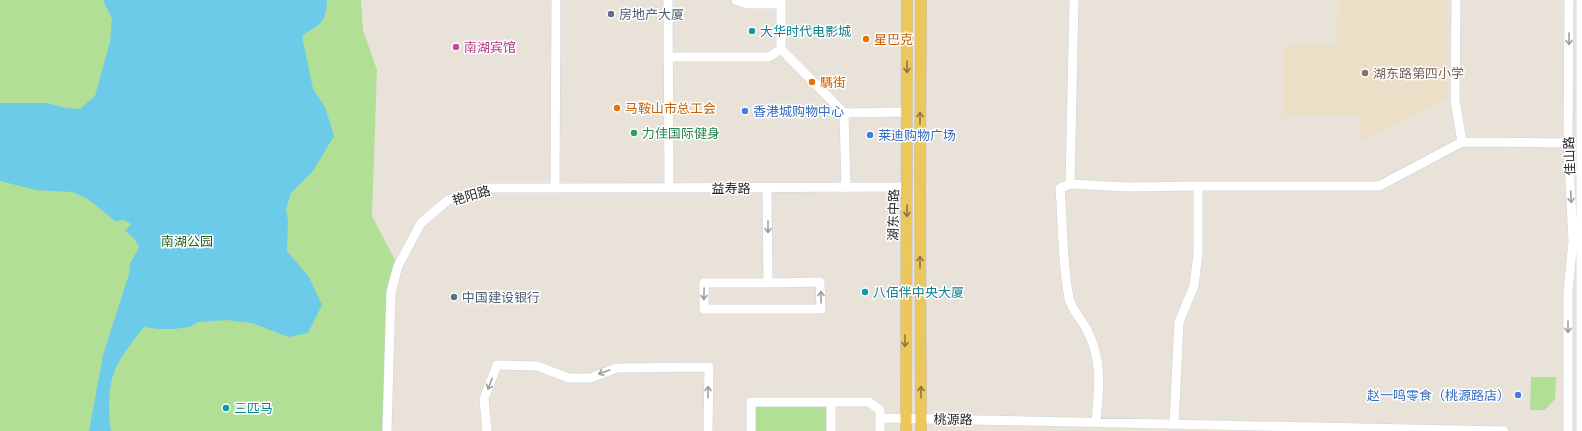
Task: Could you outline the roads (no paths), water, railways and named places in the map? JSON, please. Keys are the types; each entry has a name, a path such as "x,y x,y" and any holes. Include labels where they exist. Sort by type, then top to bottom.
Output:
{"main road":[{"name":"湖东中路","path":"906,431 905,341 907,0"},
{"name":"湖东中路","path":"921,0 921,431"}],"street":[{"path":"554,188 556,0"},
{"path":"668,0 669,188"},
{"path":"736,0 747,4 782,2 781,49 844,113 846,188"},
{"path":"1070,184 1074,0"},
{"path":"1456,0 1455,100 1462,142"},
{"name":"佳山路","path":"1568,431 1568,292 1574,241 1568,143 1569,0"},
{"name":"佳山路","path":"1581,0 1581,431"},
{"path":"668,57 769,57 781,49"},
{"path":"844,113 907,112"},
{"path":"1096,422 1099,384 1098,357 1087,329 1069,300 1066,279 1060,188 1070,184 1127,187 1379,186 1462,142 1568,143"},
{"path":"1174,424 1179,322 1194,286 1198,253 1198,186"},
{"name":"益寿路","path":"554,188 907,187"},
{"name":"艳阳路","path":"387,431 391,292 398,266 421,223 448,200 487,188 554,188"},
{"path":"767,188 768,282"},
{"path":"1574,241 1581,231"},
{"path":"768,282 820,282 821,309 704,309 704,283 768,282"},
{"path":"487,431 484,399 497,365 501,365 537,366 569,378 590,378 617,368 709,367 708,431"},
{"path":"751,431 751,402 869,402 880,410 880,431"},
{"path":"831,402 831,431"},
{"name":"桃源路","path":"880,418 1504,431"}],"water":[{"path":"103,0 327,0 325,14 321,22 302,36 313,89 325,107 334,136 313,171 291,193 286,209 288,221 287,251 309,277 322,305 308,333 288,337 252,323 226,320 199,322 189,327 174,329 144,327 118,364 113,376 109,400 111,431 89,431 103,355 129,274 130,264 139,247 133,237 125,231 131,224 124,220 115,221 88,199 72,192 36,190 0,181 0,103 47,103 66,108 80,109 95,96 110,42 112,19"}],"place":[{"name":"房地产大厦","path":"611,14"},
{"name":"大华时代电影城","path":"752,31"},
{"name":"星巴克","path":"866,39"},
{"name":"南湖宾馆","path":"456,47"},
{"name":"湖东路第四小学","path":"1365,73"},
{"name":"騳街","path":"812,82"},
{"name":"马鞍山市总工会","path":"617,108"},
{"name":"香港城购物中心","path":"745,111"},
{"name":"力佳国际健身","path":"634,133"},
{"name":"莱迪购物广场","path":"870,135"},
{"name":"八佰伴中央大厦","path":"865,292"},
{"name":"中国建设银行","path":"454,297"},
{"name":"赵一鸣零食（桃源路店）","path":"1518,395"},
{"name":"三匹马","path":"226,408"}],"park label":[{"name":"南湖公园","path":"187,241"}]}
